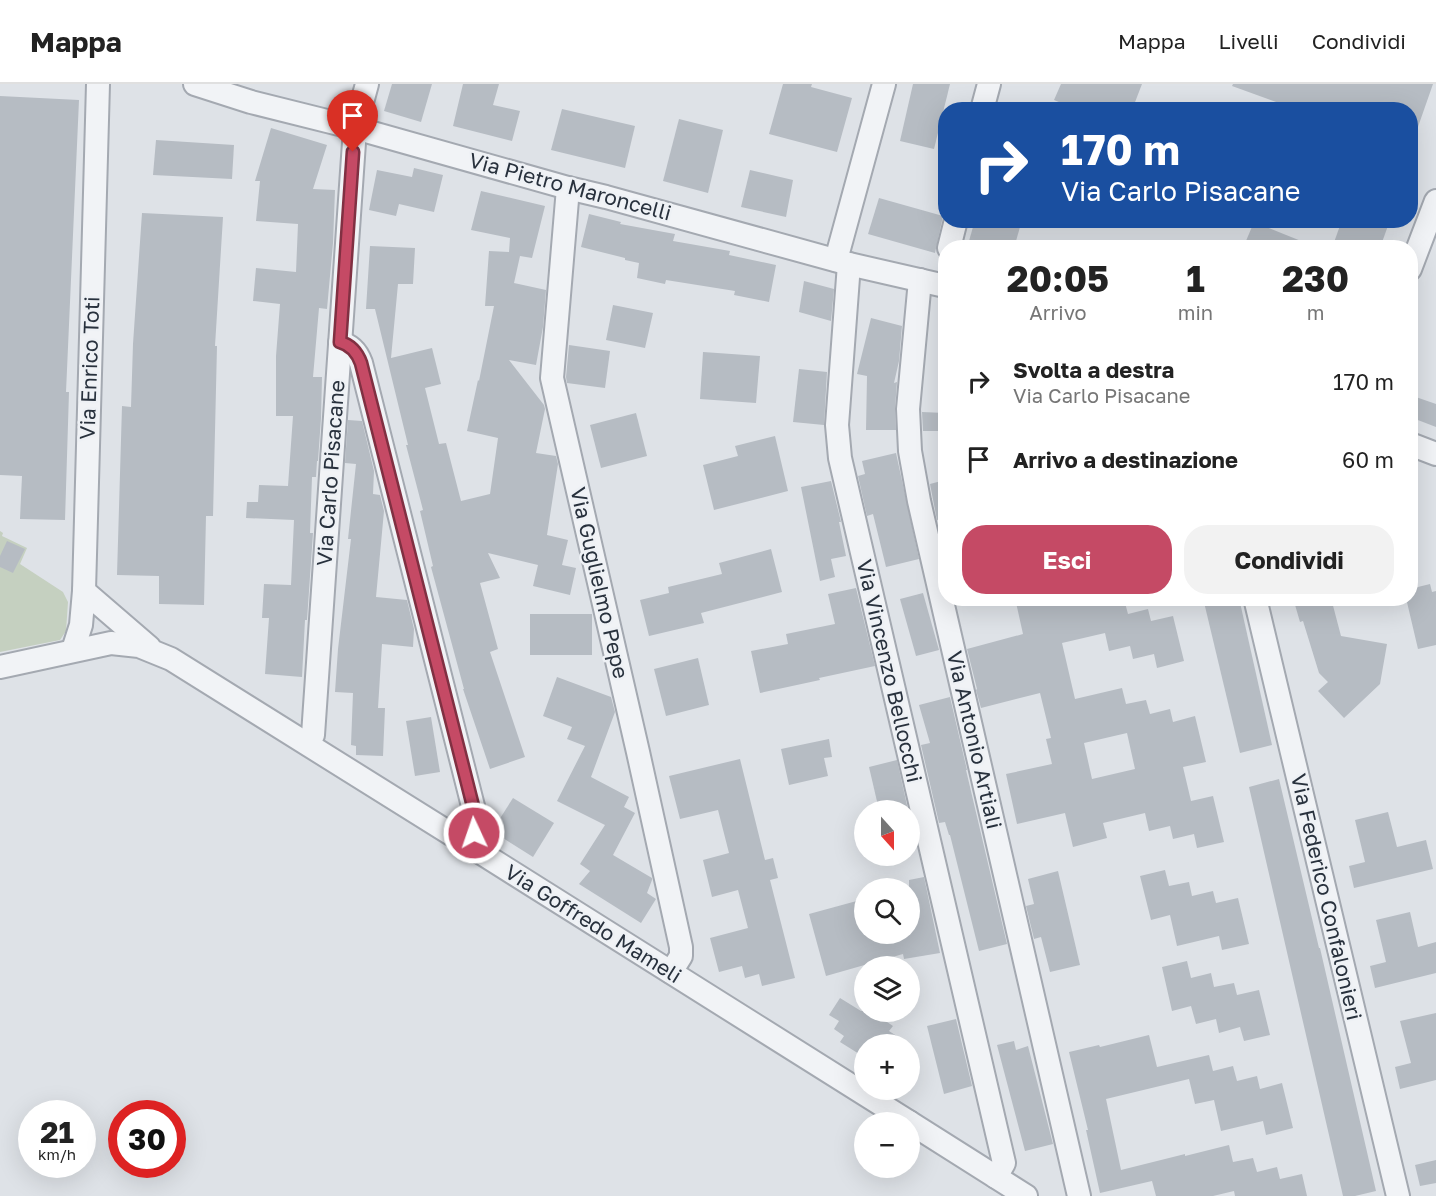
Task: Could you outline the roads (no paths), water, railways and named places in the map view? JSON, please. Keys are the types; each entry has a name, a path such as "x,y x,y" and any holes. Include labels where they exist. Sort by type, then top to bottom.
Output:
{"street":[{"name":"Via Enrico Toti","path":"74,650 81,625 84,591 98,84"},
{"name":"Via Pietro Maroncelli","path":"195,84 251,102 355,128 842,262 937,279"},
{"name":"Via Carlo Pisacane","path":"308,744 313,735 355,128 367,84"},
{"name":"Via Vincenzo Bellocchi","path":"884,84 842,262 837,425 840,458 1004,1163 996,1177"},
{"path":"984,102 989,84"},
{"name":"Via Guglielmo Pepe","path":"568,188 552,378 678,931 681,956 671,972"},
{"path":"1418,248 1436,201"},
{"name":"Via Antonio Artiali","path":"937,279 908,409 910,451 938,584"},
{"path":"340,342 351,347 358,356 367,385 476,818 474,833 467,844"},
{"path":"1418,447 1436,454"},
{"name":"Via Goffredo Mameli","path":"84,591 154,652"},
{"name":"Via Antonio Artiali","path":"943,606 1079,1196"},
{"name":"Via Federico Confalonieri","path":"1257,606 1398,1196"},
{"name":"Via Goffredo Mameli","path":"0,667 104,644 121,643 139,646 171,659 893,1112"},
{"name":"Via Goffredo Mameli","path":"920,1129 1026,1196"}]}
